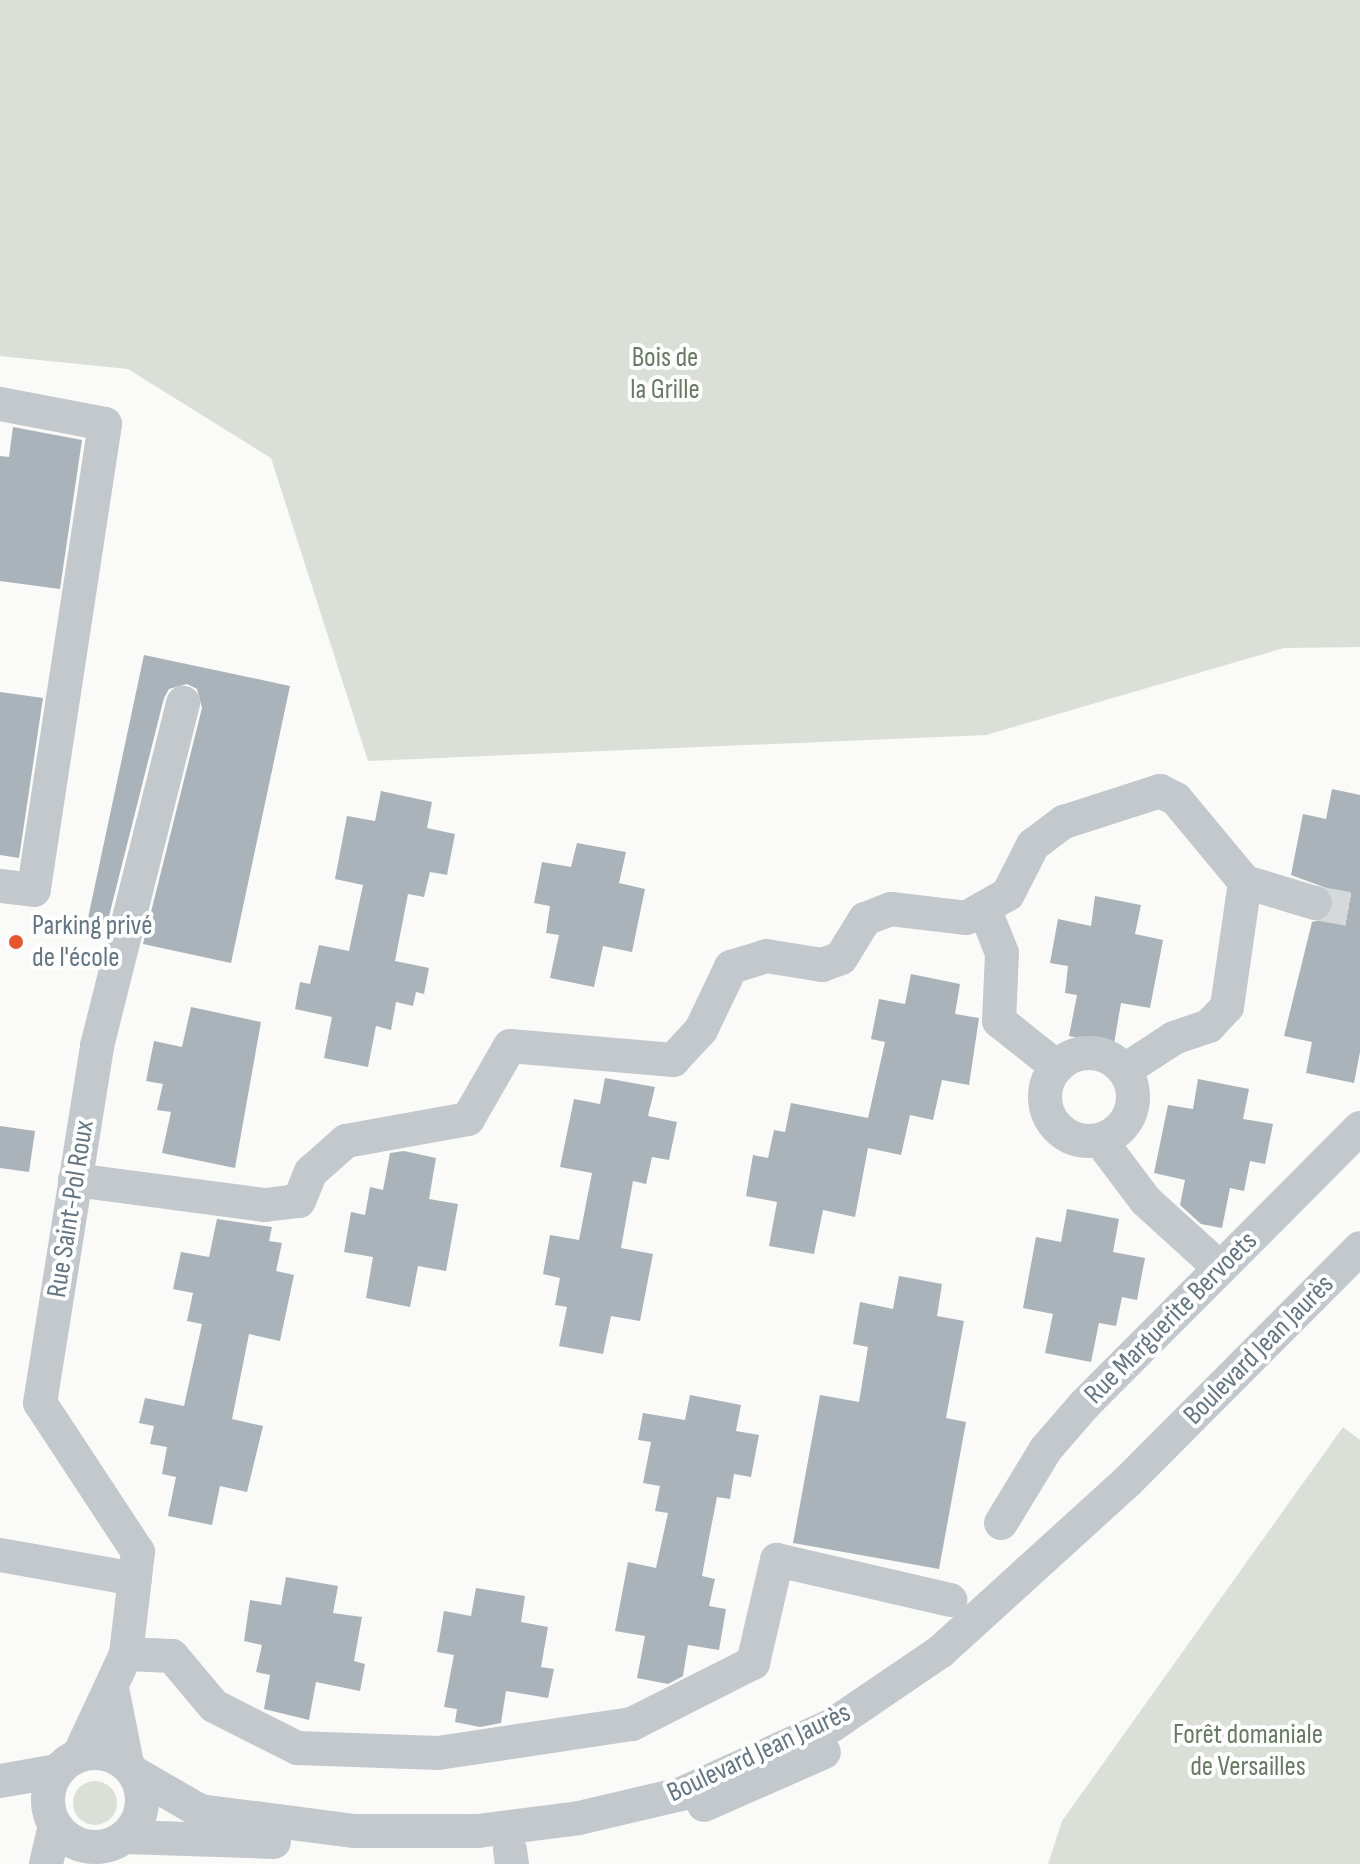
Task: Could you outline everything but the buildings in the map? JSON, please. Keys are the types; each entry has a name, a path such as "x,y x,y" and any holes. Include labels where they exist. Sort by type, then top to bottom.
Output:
{"street":[{"path":"0,404 105,424 34,890 0,886"},
{"name":"Rue Saint-Pol Roux","path":"68,1763 113,1693 126,1654 138,1552 40,1403 97,1046 183,703"},
{"path":"75,1180 265,1205 299,1201 311,1172 346,1141 468,1119 510,1046 673,1060 701,1030 731,967 766,956 832,961 841,958 865,919 891,909 966,918 1008,894 1033,845 1064,822 1160,791 1176,799 1245,882 1315,903"},
{"path":"1125,1070 1174,1038 1209,1026 1227,1007 1245,882"},
{"path":"984,908 1002,953 999,1021 1057,1067"},
{"path":"1078,1053 1095,1053 1125,1070 1132,1086 1130,1111 1116,1132 1100,1140 1082,1141 1053,1124 1045,1090 1057,1067 1078,1053"},
{"name":"Rue Marguerite Bervoets","path":"1001,1523 1046,1449 1084,1405 1360,1128"},
{"path":"1100,1140 1146,1201 1220,1268"},
{"name":"Boulevard Jean Jaurès","path":"131,1769 200,1811 355,1831 478,1831 579,1818 681,1794 831,1726 940,1652 1127,1482 1360,1248"},
{"name":"Boulevard Jean Jaurès","path":"120,1848 247,1839 374,1852 511,1857 586,1839 763,1784 921,1693 1061,1570 1360,1275"},
{"path":"0,1555 135,1579"},
{"path":"126,1654 172,1656 214,1706 297,1748 438,1753 632,1724 753,1663 777,1560 950,1600"},
{"name":"Rue Saint-Pol Roux","path":"113,1693 131,1769"},
{"path":"0,1781 105,1753 131,1769 142,1808 120,1848 87,1847 52,1819 0,1794"},
{"path":"46,1864 52,1819 48,1793 68,1763"}],"green space":[{"name":"Bois de la Grille","path":"0,0 1360,0 1360,647 1284,648 986,735 368,761 271,458 128,369 0,356"},
{"name":"Forêt domaniale de Versailles","path":"1343,1427 1360,1440 1360,1864 1048,1864 1062,1821"},
{"path":"95,1781 111,1787 117,1803 111,1819 95,1825 79,1819 73,1803 79,1787"}],"tunnel":[{"path":"1315,903 1360,911"}],"place":[{"name":"Parking privé de l'école","path":"16,942"}]}
